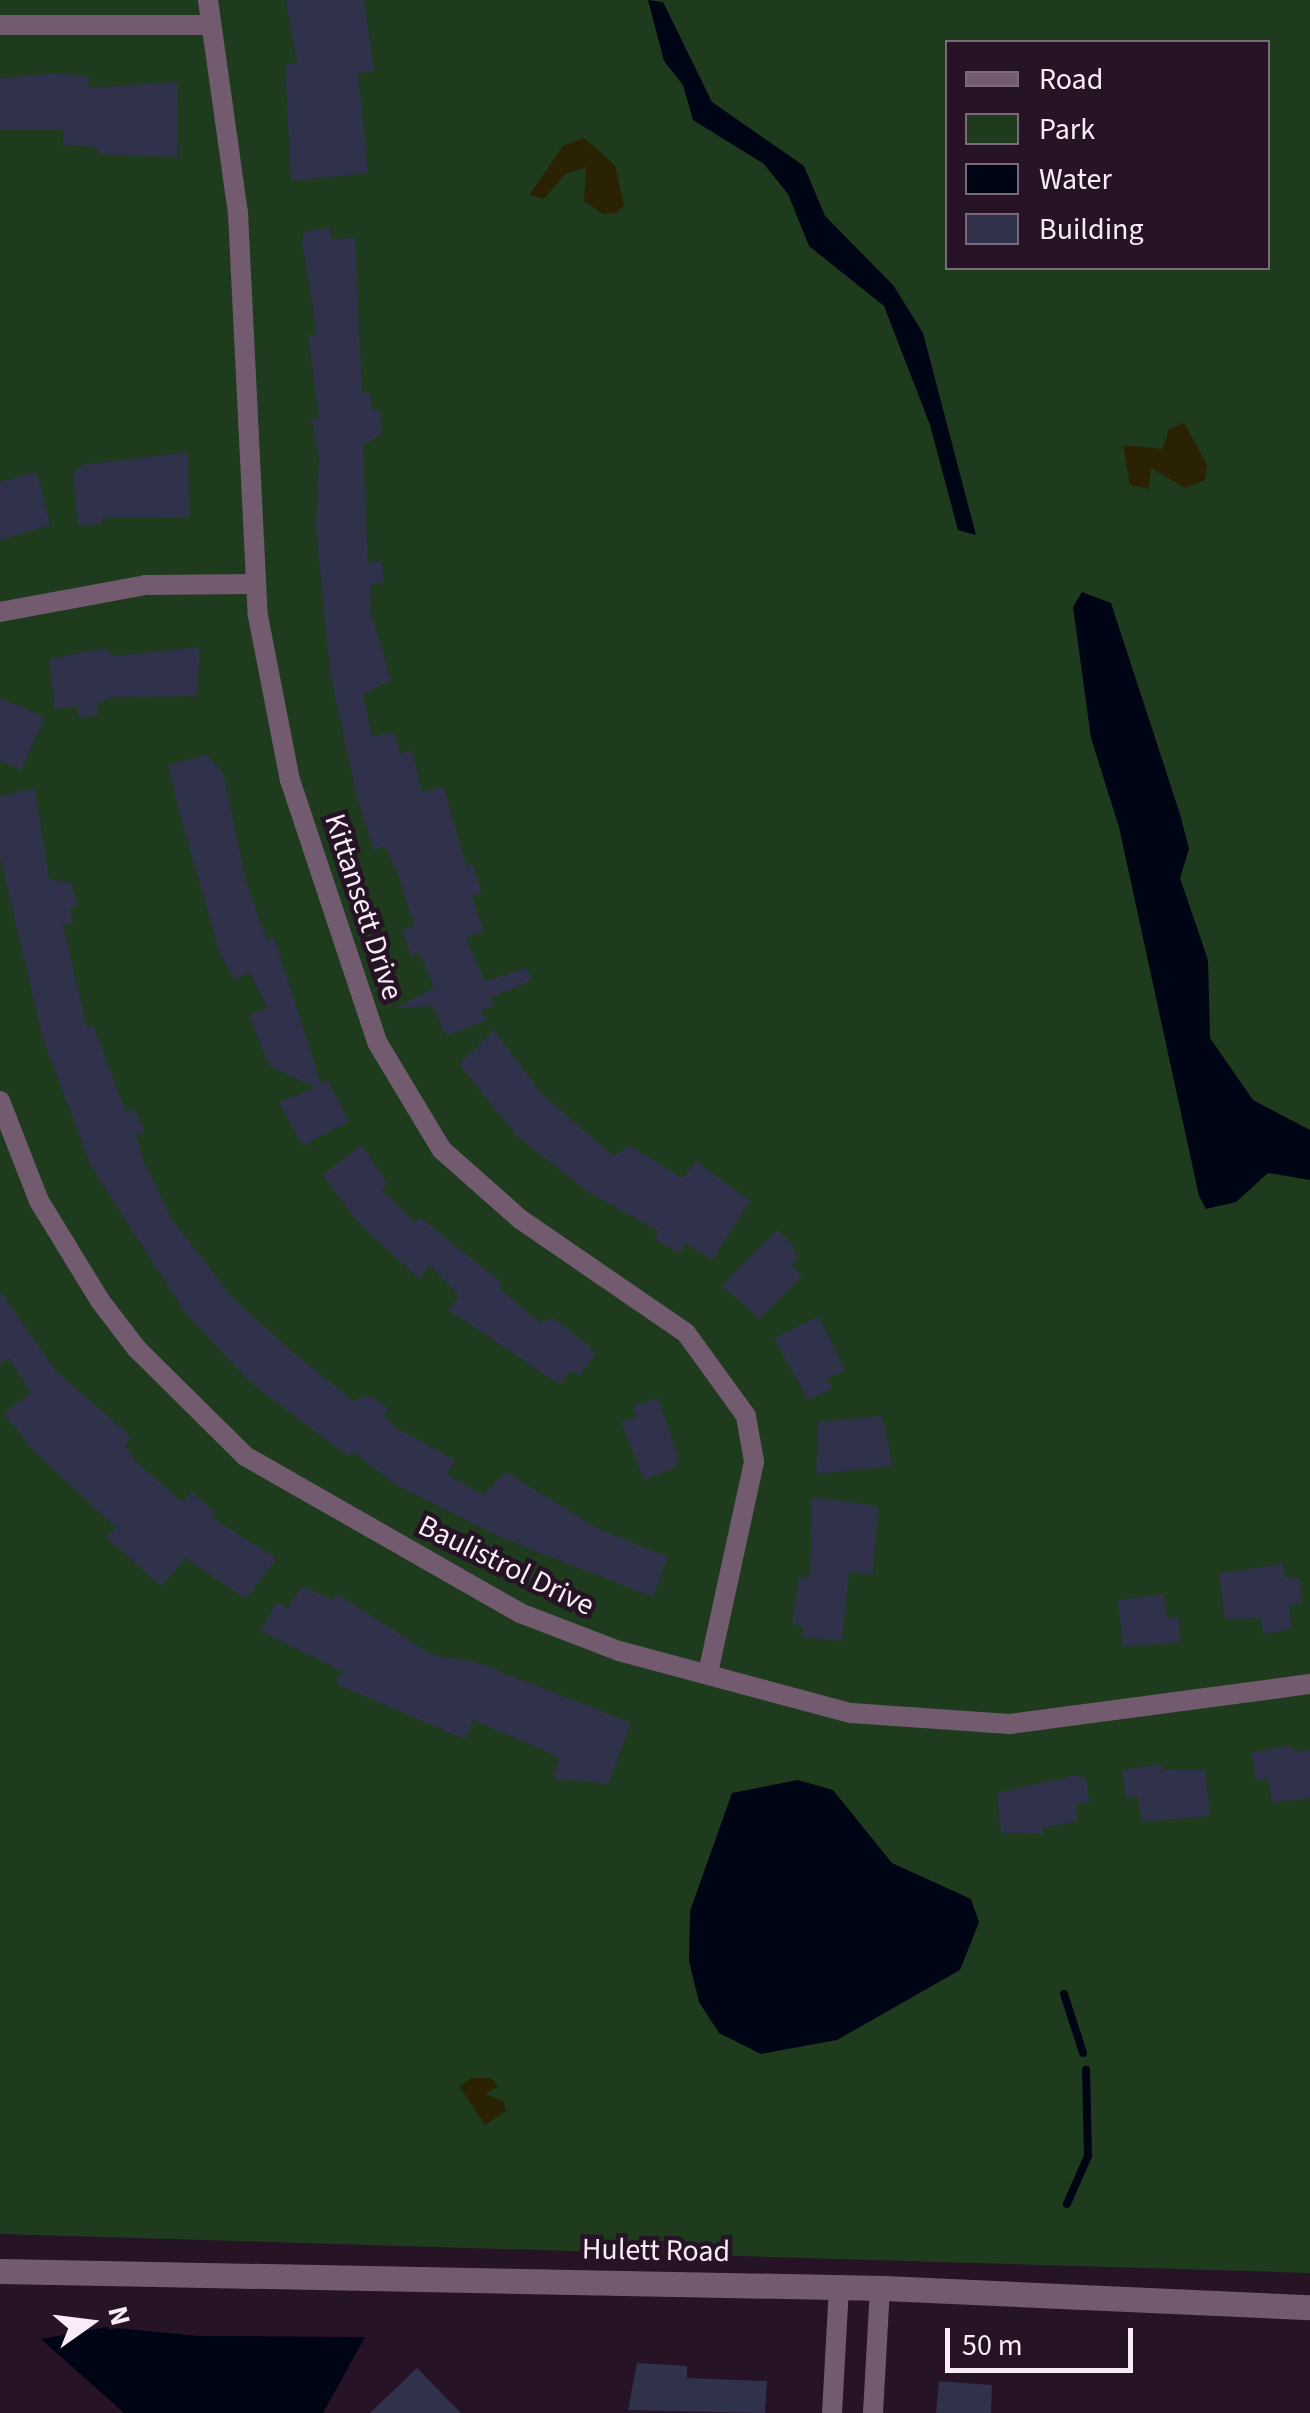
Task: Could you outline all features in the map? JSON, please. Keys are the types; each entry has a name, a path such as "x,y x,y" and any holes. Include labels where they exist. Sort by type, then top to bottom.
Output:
{"street":[{"name":"Kittansett Drive","path":"208,0 242,271 255,584 290,780 377,1042 442,1150 520,1218 686,1333 746,1416 754,1462 708,1673"},
{"path":"0,24 211,25"},
{"path":"0,612 145,585 255,584"},
{"name":"Baulistrol Drive","path":"0,1101 39,1201 100,1302 137,1350 246,1456 520,1613 618,1651 851,1713 1010,1724 1310,1684"},
{"name":"Hulett Road","path":"0,2271 880,2288 1310,2307"},
{"path":"832,2413 838,2287"},
{"path":"873,2413 880,2288"}],"green space":[{"path":"0,0 1310,0 1310,2273 0,2234"}],"sand":[{"path":"584,138 615,165 624,205 616,213 603,214 584,201 586,167 565,174 544,199 529,195 563,146"},
{"path":"1184,423 1207,465 1205,480 1185,488 1151,468 1149,489 1130,485 1123,445 1163,449 1169,429"},
{"path":"471,2078 491,2078 498,2087 485,2094 503,2101 506,2111 485,2125 460,2087"}],"water":[{"path":"648,0 663,2 712,102 804,166 825,216 893,285 923,333 976,535 958,530 930,425 884,306 809,246 788,194 764,164 693,120 683,85 664,61"},
{"path":"1082,592 1111,603 1180,814 1189,849 1180,878 1208,960 1210,1038 1253,1100 1310,1130 1310,1180 1268,1173 1236,1202 1206,1209 1199,1196 1119,827 1091,738 1073,607"},
{"path":"798,1780 833,1790 892,1863 971,1899 979,1922 960,1970 837,2040 761,2054 719,2033 699,2002 689,1961 690,1911 732,1793"},
{"path":"106,2327 199,2336 365,2337 323,2413 124,2413 41,2339"}],"building":[{"path":"286,0 364,0 374,71 358,73 368,173 291,181 285,65 297,63"},
{"path":"61,73 89,77 88,88 178,82 177,157 98,154 98,147 63,145 63,130 0,130 0,78"},
{"path":"331,228 332,239 355,238 362,393 371,393 371,410 380,410 381,435 363,445 368,563 382,561 384,582 371,584 370,609 391,680 363,694 372,737 394,732 400,754 412,751 422,792 444,787 466,866 472,864 482,892 472,896 484,931 466,937 484,981 527,968 532,980 490,998 494,1006 480,1011 487,1020 446,1036 433,1006 395,1008 434,988 420,953 411,956 402,930 414,925 398,874 385,846 374,850 357,798 330,672 316,528 319,458 311,418 319,417 308,335 316,335 302,241 304,231"},
{"path":"188,452 189,518 102,517 101,524 78,526 73,473 82,465"},
{"path":"37,472 50,525 0,540 0,482"},
{"path":"200,647 197,696 113,697 97,703 98,715 79,718 77,706 55,709 49,659 106,648 113,656"},
{"path":"0,698 45,717 21,770 0,761"},
{"path":"207,755 223,773 246,882 267,940 274,937 321,1084 328,1081 349,1121 303,1146 279,1103 315,1087 269,1066 249,1015 267,1008 250,973 234,979 220,954 181,818 168,765"},
{"path":"35,788 49,879 71,883 78,905 70,908 73,923 63,925 87,1028 93,1025 126,1112 134,1109 145,1132 136,1135 144,1162 172,1220 232,1297 290,1350 353,1401 368,1395 389,1409 384,1416 396,1428 455,1460 447,1475 484,1495 505,1472 599,1529 668,1557 653,1597 502,1538 396,1485 354,1452 348,1456 250,1382 184,1311 91,1166 43,1039 0,856 0,796"},
{"path":"494,1030 540,1092 613,1156 631,1146 682,1178 696,1161 750,1201 712,1260 686,1243 679,1253 654,1239 659,1231 590,1193 517,1136 459,1064"},
{"path":"362,1145 387,1183 381,1189 415,1222 421,1218 502,1283 499,1288 540,1323 553,1318 588,1345 595,1354 579,1376 571,1370 560,1385 449,1310 459,1296 430,1265 419,1279 358,1222 323,1175"},
{"path":"777,1230 792,1244 798,1258 791,1266 802,1276 759,1319 722,1285"},
{"path":"0,1291 56,1371 131,1437 125,1445 137,1463 182,1502 191,1492 215,1512 211,1517 276,1558 246,1599 186,1558 161,1586 107,1538 116,1528 33,1450 4,1413 31,1393 9,1358 0,1364"},
{"path":"819,1316 845,1370 827,1379 832,1389 808,1400 774,1338"},
{"path":"658,1398 678,1456 676,1467 644,1480 621,1422 636,1417 633,1406"},
{"path":"882,1416 893,1466 816,1474 818,1422"},
{"path":"812,1497 878,1506 873,1575 849,1572 842,1641 802,1637 803,1626 792,1624 799,1576 810,1578"},
{"path":"1283,1564 1285,1578 1299,1577 1302,1603 1289,1605 1292,1629 1263,1634 1260,1618 1225,1619 1219,1573"},
{"path":"302,1586 333,1600 337,1594 432,1655 476,1662 631,1723 608,1784 553,1778 559,1757 473,1720 465,1739 336,1684 342,1671 260,1631 277,1602 288,1608"},
{"path":"1164,1594 1167,1618 1178,1616 1181,1642 1123,1647 1118,1600"},
{"path":"1291,1745 1293,1752 1310,1750 1310,1798 1272,1803 1268,1778 1256,1780 1251,1753"},
{"path":"1162,1764 1163,1770 1205,1769 1210,1816 1142,1822 1138,1796 1126,1797 1122,1770"},
{"path":"1072,1776 1086,1777 1089,1802 1076,1804 1078,1821 1042,1828 1043,1834 1001,1833 997,1793"},
{"path":"637,2363 687,2366 687,2378 767,2381 765,2413 628,2410"},
{"path":"417,2368 461,2413 370,2413"},
{"path":"939,2381 992,2385 991,2413 936,2413"}],"waterway":[{"path":"1064,1994 1083,2053"},
{"path":"1067,2204 1088,2156 1086,2070"}]}
